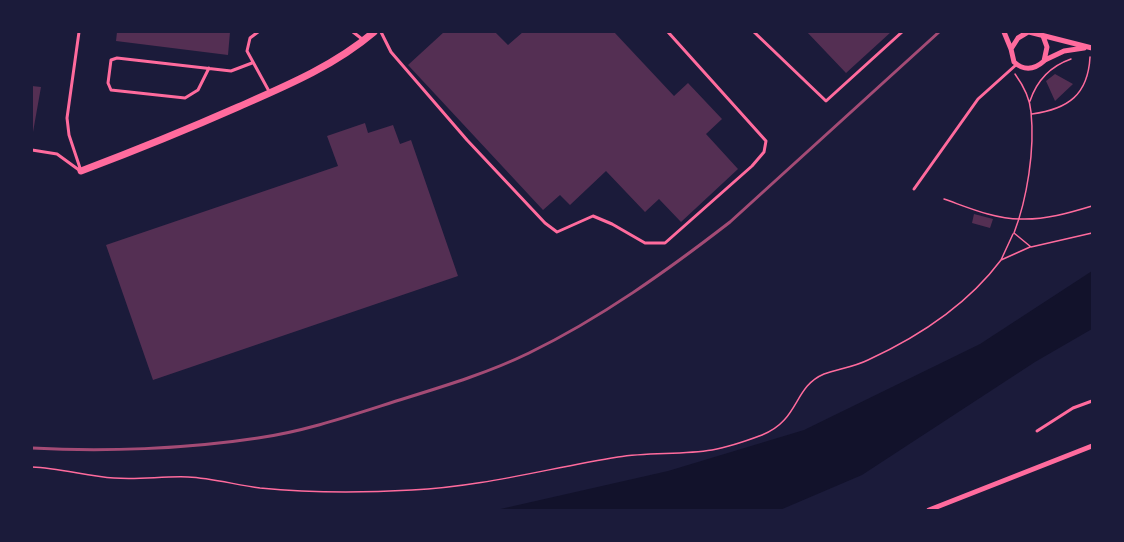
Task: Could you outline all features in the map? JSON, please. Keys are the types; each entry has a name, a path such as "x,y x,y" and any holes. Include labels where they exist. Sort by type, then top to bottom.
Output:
{"street":[{"path":"81,171 158,142 304,78 353,49 374,32"},
{"path":"1004,32 1011,49 1011,56 1025,69 1032,69 1064,51 1092,48"},
{"path":"1011,49 1018,38 1028,32 1092,48"},
{"path":"1043,36 1047,47 1044,61"},
{"path":"929,510 1092,446"}],"lane":[{"path":"79,32 67,118 69,135 81,171"},
{"path":"258,32 247,42 247,51 270,93"},
{"path":"353,32 363,41"},
{"path":"381,32 391,52 467,140 545,223 557,232 593,216 645,243 665,243 752,166 764,152 766,141 668,32"},
{"path":"754,32 826,101 902,32"},
{"path":"209,68 198,90 185,98 111,90 108,83 111,60 117,57 209,68 231,71 252,63"},
{"path":"914,189 978,99 1017,64"},
{"path":"32,150 57,154 81,171"},
{"path":"1037,431 1073,408 1092,401"}],"path":[{"path":"1029,103 1043,76 1063,62 1079,57"},
{"path":"1031,114 1048,112 1071,101 1084,84 1090,57 1092,57"},
{"path":"32,467 114,478 186,477 258,488 410,490 447,488 631,455 715,450 760,435 781,425 790,416 807,385 815,379 824,374 868,361 932,324 963,301 989,277 1001,260 1019,219 1026,190 1032,141 1029,103 1016,75 1010,70"},
{"path":"944,199 977,210 1019,219 1060,216 1092,206"},
{"path":"1001,260 1030,247 1092,233"},
{"path":"1014,234 1030,247"}],"shaded area":[{"path":"1092,271 1092,329 1035,362 862,475 780,510 496,510 668,471 804,430 980,344"}],"building":[{"path":"117,32 230,32 228,55 116,41"},
{"path":"444,32 495,32 508,45 523,32 614,32 674,96 688,83 722,119 706,134 738,169 681,222 659,199 645,212 606,171 570,205 560,195 543,210 408,65"},
{"path":"807,32 891,32 846,73"},
{"path":"1055,74 1073,84 1055,101 1046,81"},
{"path":"32,86 41,87 33,132 32,132"},
{"path":"365,123 368,133 393,125 400,144 411,140 458,276 153,380 106,245 338,166 327,136"},
{"path":"974,214 993,219 990,228 972,223"}],"railway":[{"path":"32,448 145,449 231,442 277,435 370,410 469,378 514,360 608,309 683,258 730,222 939,32"}]}
